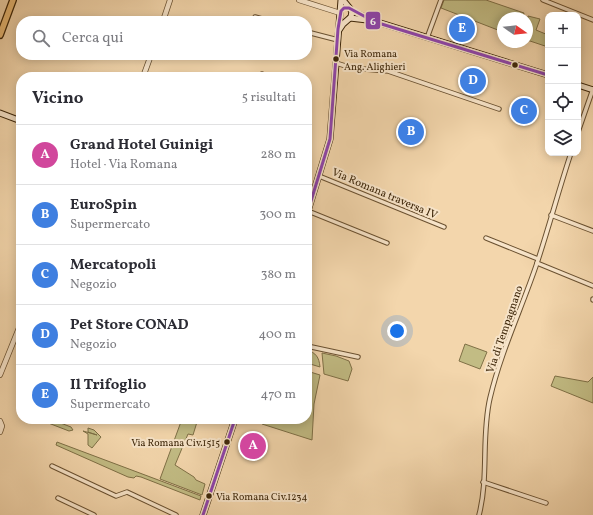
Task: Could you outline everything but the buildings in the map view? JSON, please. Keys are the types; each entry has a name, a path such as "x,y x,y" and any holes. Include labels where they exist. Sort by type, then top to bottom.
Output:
{"main road":[{"path":"0,35 13,0"},
{"path":"312,197 331,134 338,32 342,0"},
{"path":"338,32 341,25 349,19 350,10 342,0"},
{"path":"340,13 344,8 371,20 545,75"},
{"path":"340,13 342,18 371,20"},
{"path":"581,86 593,89"},
{"path":"1,114 16,119"},
{"path":"202,515 233,424"}],"street":[{"path":"165,16 170,0"},
{"path":"300,0 340,13"},
{"path":"427,38 441,0"},
{"path":"543,0 593,20"},
{"path":"312,33 338,40"},
{"path":"145,72 149,60"},
{"path":"336,62 352,68 388,71 500,109"},
{"path":"581,123 593,89"},
{"name":"Via di Tempagnano","path":"479,515 482,501 484,445 490,399 505,347 537,261 570,156"},
{"name":"Via Romana traversa IV","path":"319,176 444,228"},
{"path":"312,211 387,243"},
{"path":"551,215 593,231"},
{"path":"486,238 593,286"},
{"path":"0,375 16,335"},
{"path":"312,347 358,356"},
{"path":"0,421 2,426 0,432"},
{"path":"52,466 116,496 127,492 176,515"},
{"path":"483,482 546,503"},
{"path":"58,498 94,515"}],"shaded area":[{"path":"444,0 486,0 521,12 497,12 497,30 441,8"},
{"path":"533,17 540,19 536,30 545,34 545,46 533,42"},
{"path":"465,344 487,352 480,369 459,361"},
{"path":"312,352 319,361 320,367 312,365"},
{"path":"322,353 349,361 352,369 348,381 324,374"},
{"path":"312,373 320,375 314,404 312,440 262,424 312,424"},
{"path":"555,376 588,382 593,377 593,403 551,386"},
{"path":"51,424 63,424 71,427 73,430 69,431"},
{"path":"180,424 196,424 193,435 188,434 175,465 194,477 196,480 205,484 202,495 160,479"},
{"path":"88,428 94,430 101,437 92,448 88,445 88,434 83,431 97,435 88,432"},
{"path":"57,442 201,496 200,500 141,477 128,477 56,445"}],"transit line":[{"name":"6","path":"312,198 330,139 338,29 341,11 344,8 349,8 375,22 545,74"},
{"name":"6","path":"203,515 233,424"}],"place":[{"name":"Il Trifoglio","path":"462,29"},
{"name":"Via Romana Ang. Alighieri","path":"336,59"},
{"name":"Pet Store CONAD","path":"473,81"},
{"name":"Mercatopoli","path":"524,111"},
{"name":"EuroSpin","path":"411,132"},
{"name":"Via Romana Civ.1515","path":"227,442"},
{"name":"Grand Hotel Guinigi","path":"253,446"},
{"name":"Via Romana Civ.1234","path":"209,496"}]}
